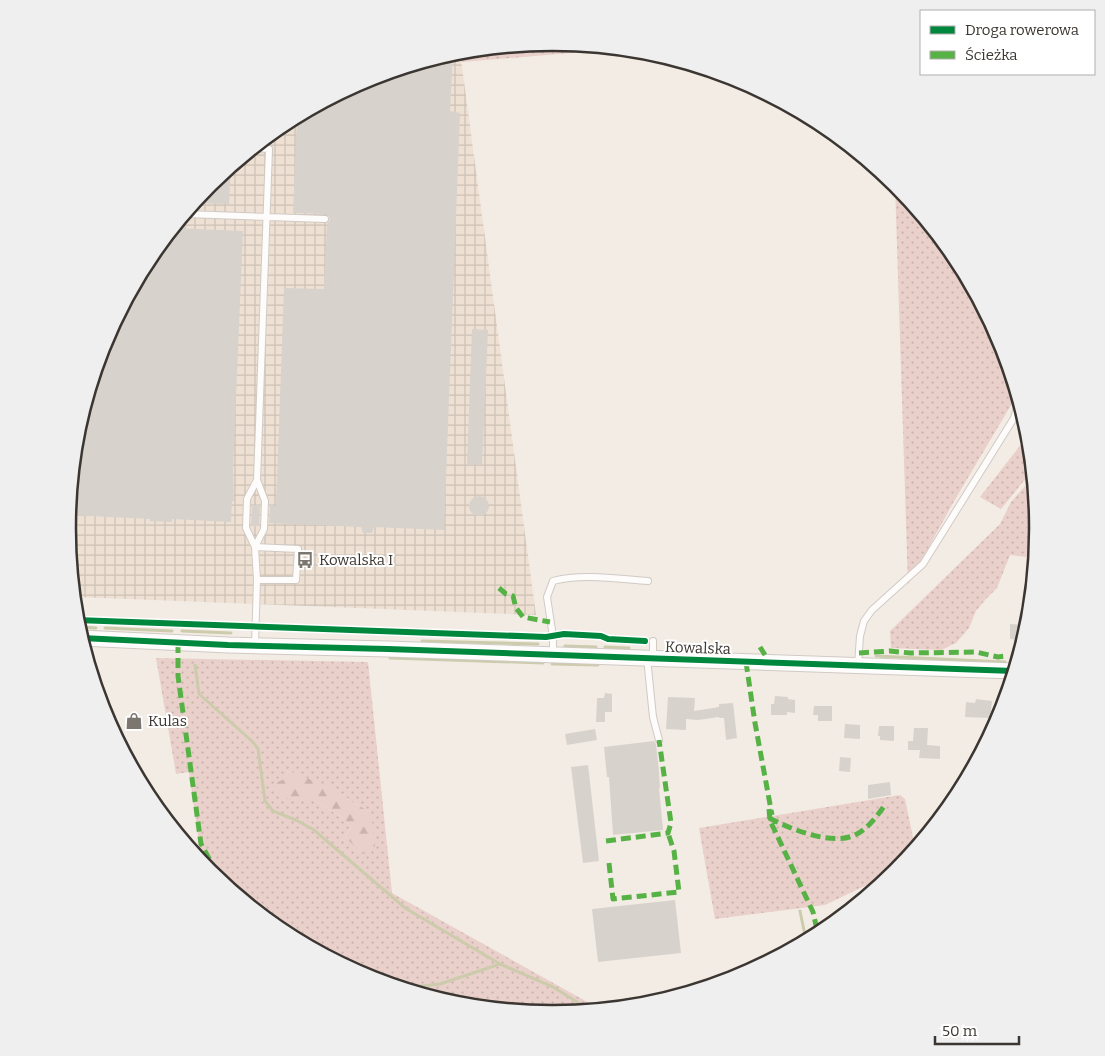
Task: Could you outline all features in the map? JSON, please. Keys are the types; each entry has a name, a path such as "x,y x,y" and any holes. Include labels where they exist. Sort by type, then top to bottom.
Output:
{"street":[{"name":"Kowalska","path":"89,638 255,646 1007,671"}],"lane":[{"path":"255,547 264,529 265,501 257,480 270,149 264,149"},
{"path":"194,214 325,219"},
{"path":"858,666 860,636 864,621 872,610 924,564 1015,414"},
{"path":"255,646 257,580 255,547 246,528 247,499 257,480"},
{"path":"255,547 298,549 296,580 257,580"},
{"path":"553,655 553,637 547,597 553,581 561,579 610,578 648,581"},
{"path":"652,642 650,658 653,716 659,740"}],"shaded area":[{"path":"461,60 536,615 81,597 76,528 80,466 92,405 109,354 125,317 156,263 194,214 238,170 288,132 342,100 399,77 429,67"}],"green space":[{"path":"521,52 584,52 462,62 462,60"},
{"path":"895,197 931,238 965,290 993,346 1012,403 953,503 908,585"},
{"path":"1021,444 1026,478 1001,509 980,497"},
{"path":"1025,486 1027,486 1028,557 1010,555 997,588 976,611 969,628 956,643 941,650 891,648 890,631 1000,524 1011,502"},
{"path":"156,658 368,662 392,893 590,1003 521,1004 459,996 429,989 370,968 314,941 262,906 215,865 200,848 189,772 176,774","holes":["288,771 344,795 350,801 371,812 353,844 345,837 351,827 342,817 315,801 301,801 282,781"]},
{"path":"288,771 336,789 350,801 371,812 375,847 366,854 362,853 345,837 351,827 342,817 315,801 301,801 282,797 275,792 276,782 284,779"},
{"path":"900,795 905,799 913,839 870,884 825,905 715,919 699,828"}],"building":[{"path":"453,62 450,111 460,113 444,530 374,527 372,533 363,533 361,527 269,523 270,505 276,506 284,288 324,289 327,224 330,220 326,214 293,213 297,126 342,100 370,88 429,67"},
{"path":"230,177 229,204 204,203"},
{"path":"182,228 243,231 233,469 234,501 232,501 231,522 172,519 172,522 150,521 150,519 76,515 80,466 85,435 101,375 125,317 156,263"},
{"path":"472,329 488,330 482,465 467,464"},
{"path":"479,496 486,499 489,506 486,513 479,516 472,513 469,506 472,499"},
{"path":"252,505 260,505 259,526 251,526"},
{"path":"1010,624 1019,625 1016,639 1010,639"},
{"path":"605,693 612,694 612,712 605,712 605,722 596,722 597,698 604,698"},
{"path":"775,696 788,697 788,699 795,700 795,713 787,712 787,715 771,715 771,704 774,704"},
{"path":"668,697 695,698 694,711 719,707 719,704 733,703 737,738 726,740 724,718 719,717 698,720 686,719 686,730 666,729"},
{"path":"976,699 992,701 989,718 965,717 966,702 975,703"},
{"path":"814,706 832,706 832,721 818,721 818,715 813,715"},
{"path":"845,724 860,725 860,739 844,738"},
{"path":"879,726 894,726 894,741 880,740 880,736 878,736"},
{"path":"914,728 928,728 927,745 940,746 940,759 919,758 920,750 908,750 908,741 913,741"},
{"path":"595,729 597,740 567,745 565,734"},
{"path":"654,741 659,771 663,830 613,835 609,777 607,777 604,747"},
{"path":"840,757 851,758 850,772 839,771"},
{"path":"588,765 599,861 583,863 571,767"},
{"path":"890,782 891,795 868,799 868,785"},
{"path":"675,900 681,953 598,962 592,909"}],"waterway":[{"path":"87,627 96,628"},
{"path":"105,628 172,631"},
{"path":"182,631 231,633"},
{"path":"422,641 538,644"},
{"path":"565,646 596,647"},
{"path":"605,647 629,648"},
{"path":"670,650 714,651"},
{"path":"876,656 1005,662"},
{"path":"390,658 543,663"},
{"path":"552,664 598,665"},
{"path":"195,665 199,694 253,742 258,749 265,801 273,811 296,820 314,830 405,908 500,964 553,987 580,1004"},
{"path":"800,911 804,932"},
{"path":"421,986 440,984 500,964"}],"marked path":[{"path":"499,588 506,594 513,596 516,608 523,617 550,622"},
{"path":"178,643 178,676 201,844 209,858"},
{"path":"760,647 765,655"},
{"path":"859,653 890,651 910,653 976,652 998,657 1006,656"},
{"path":"746,662 772,815"},
{"path":"606,841 668,833 671,823 659,740"},
{"path":"769,818 811,835 835,839 845,838 855,835 864,829 885,805"},
{"path":"769,809 770,821 813,912 816,925"},
{"path":"609,863 613,899 679,892 674,851 668,833"}],"cycle path":[{"path":"85,620 546,637 564,634 645,641"},
{"path":"89,638 228,645 1007,671"}],"place":[{"name":"Kowalska I","path":"305,560"},
{"name":"Kulas","path":"134,721"}]}
